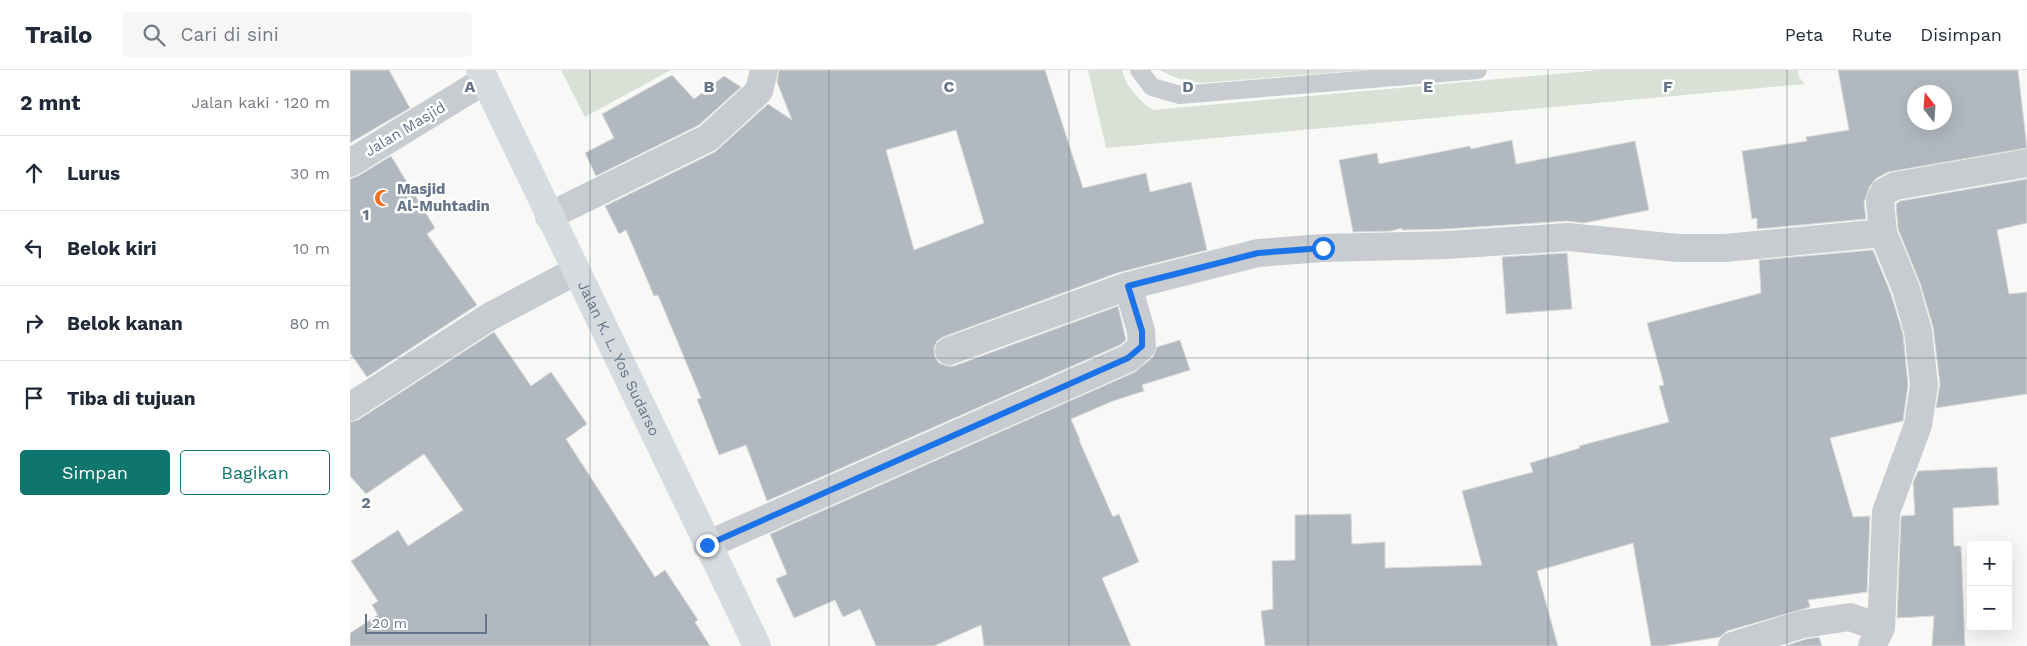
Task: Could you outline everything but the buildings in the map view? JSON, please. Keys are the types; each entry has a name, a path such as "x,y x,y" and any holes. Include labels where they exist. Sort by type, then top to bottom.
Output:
{"highway":[{"name":"Jalan K. L. Yos Sudarso","path":"483,75 757,646"}],"street":[{"path":"549,216 708,138 759,91 764,70"},
{"name":"Jalan Masjid","path":"350,163 483,75"},
{"path":"1876,637 1886,512 1918,426 1924,385 1918,331 1906,289 1883,233 1880,201 1884,192 1895,186 2027,164"},
{"path":"949,351 1128,286 1258,253 1314,249 1448,245 1568,237 1678,248 1725,248 1883,233"},
{"path":"350,407 489,317 576,271"},
{"path":"707,545 1128,358 1142,346 1142,331 1128,286"},
{"path":"1732,646 1803,624 1850,617 1876,637"}],"lane":[{"path":"1139,70 1152,87 1180,95 1478,70"}],"shaded area":[{"path":"561,70 671,70 585,117"},
{"path":"1088,70 1122,70 1134,93 1153,110 1599,70 1798,70 1799,77 1805,84 1106,148"},
{"path":"1159,70 1366,70 1202,83 1179,79"}],"place":[{"name":"Masjid Al-Muhtadin","path":"383,198"}],"route":[{"path":"707,545 1128,358 1142,346 1142,331 1128,286 1258,253 1323,248"}]}
